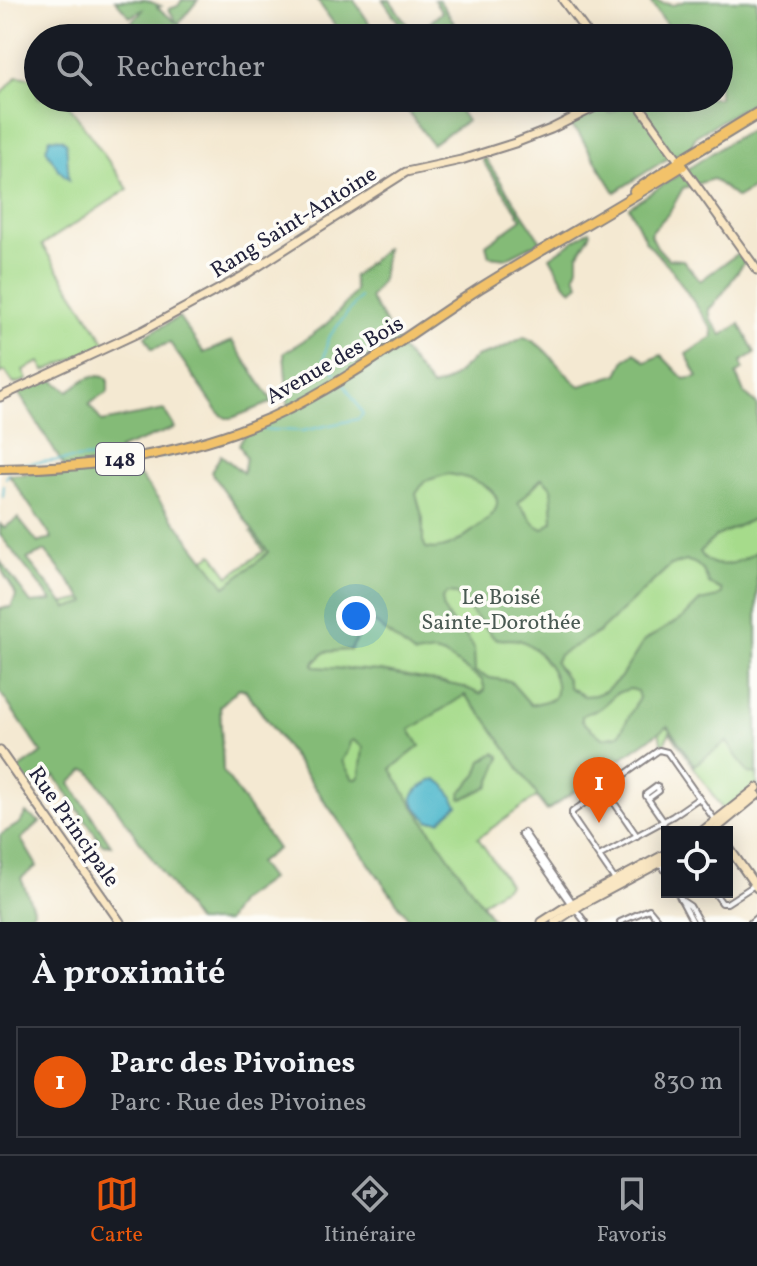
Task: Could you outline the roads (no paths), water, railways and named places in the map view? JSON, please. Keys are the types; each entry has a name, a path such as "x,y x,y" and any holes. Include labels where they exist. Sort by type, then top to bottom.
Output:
{"highway":[{"path":"682,164 757,114"},
{"path":"682,164 757,122"}],"main road":[{"name":"Avenue des Bois","path":"0,469 45,468 178,449 276,415 321,392 503,280 682,164"}],"street":[{"path":"563,0 581,24"},
{"name":"Rang Saint-Antoine","path":"0,397 142,331 243,276 406,172 461,160 515,143 585,112"},
{"path":"644,112 757,270"},
{"path":"617,882 571,814 663,749 716,826"},
{"name":"Rue Principale","path":"0,751 120,922"},
{"path":"604,788 637,836"},
{"path":"719,826 757,788"},
{"path":"719,826 757,795"},
{"path":"599,856 664,822 699,798"},
{"path":"648,799 664,822"},
{"path":"573,905 524,832 521,834 585,922"},
{"path":"733,849 756,885"},
{"path":"733,853 756,885"},
{"path":"542,922 661,860"},
{"path":"718,898 722,903 727,903 756,885"},
{"path":"681,899 693,922"},
{"path":"681,899 690,906 699,922"},
{"path":"555,922 573,905"},
{"path":"624,921 649,909 660,922"},
{"path":"751,922 757,917"}],"water":[{"path":"50,138 66,142 69,180 46,149"},
{"path":"437,780 445,785 458,805 440,821 429,821 416,807 413,798 418,789"}],"waterway":[{"path":"335,373 324,359 328,338 360,297"},
{"path":"255,429 302,431 358,419 363,414 344,384"},
{"path":"161,457 188,450"},
{"path":"6,465 131,454"},
{"path":"6,478 8,473"},
{"path":"3,497 4,485"}],"place":[{"name":"Parc des Pivoines","path":"599,823"}],"park label":[{"name":"Le Boisé Sainte-Dorothée","path":"501,608"}]}
